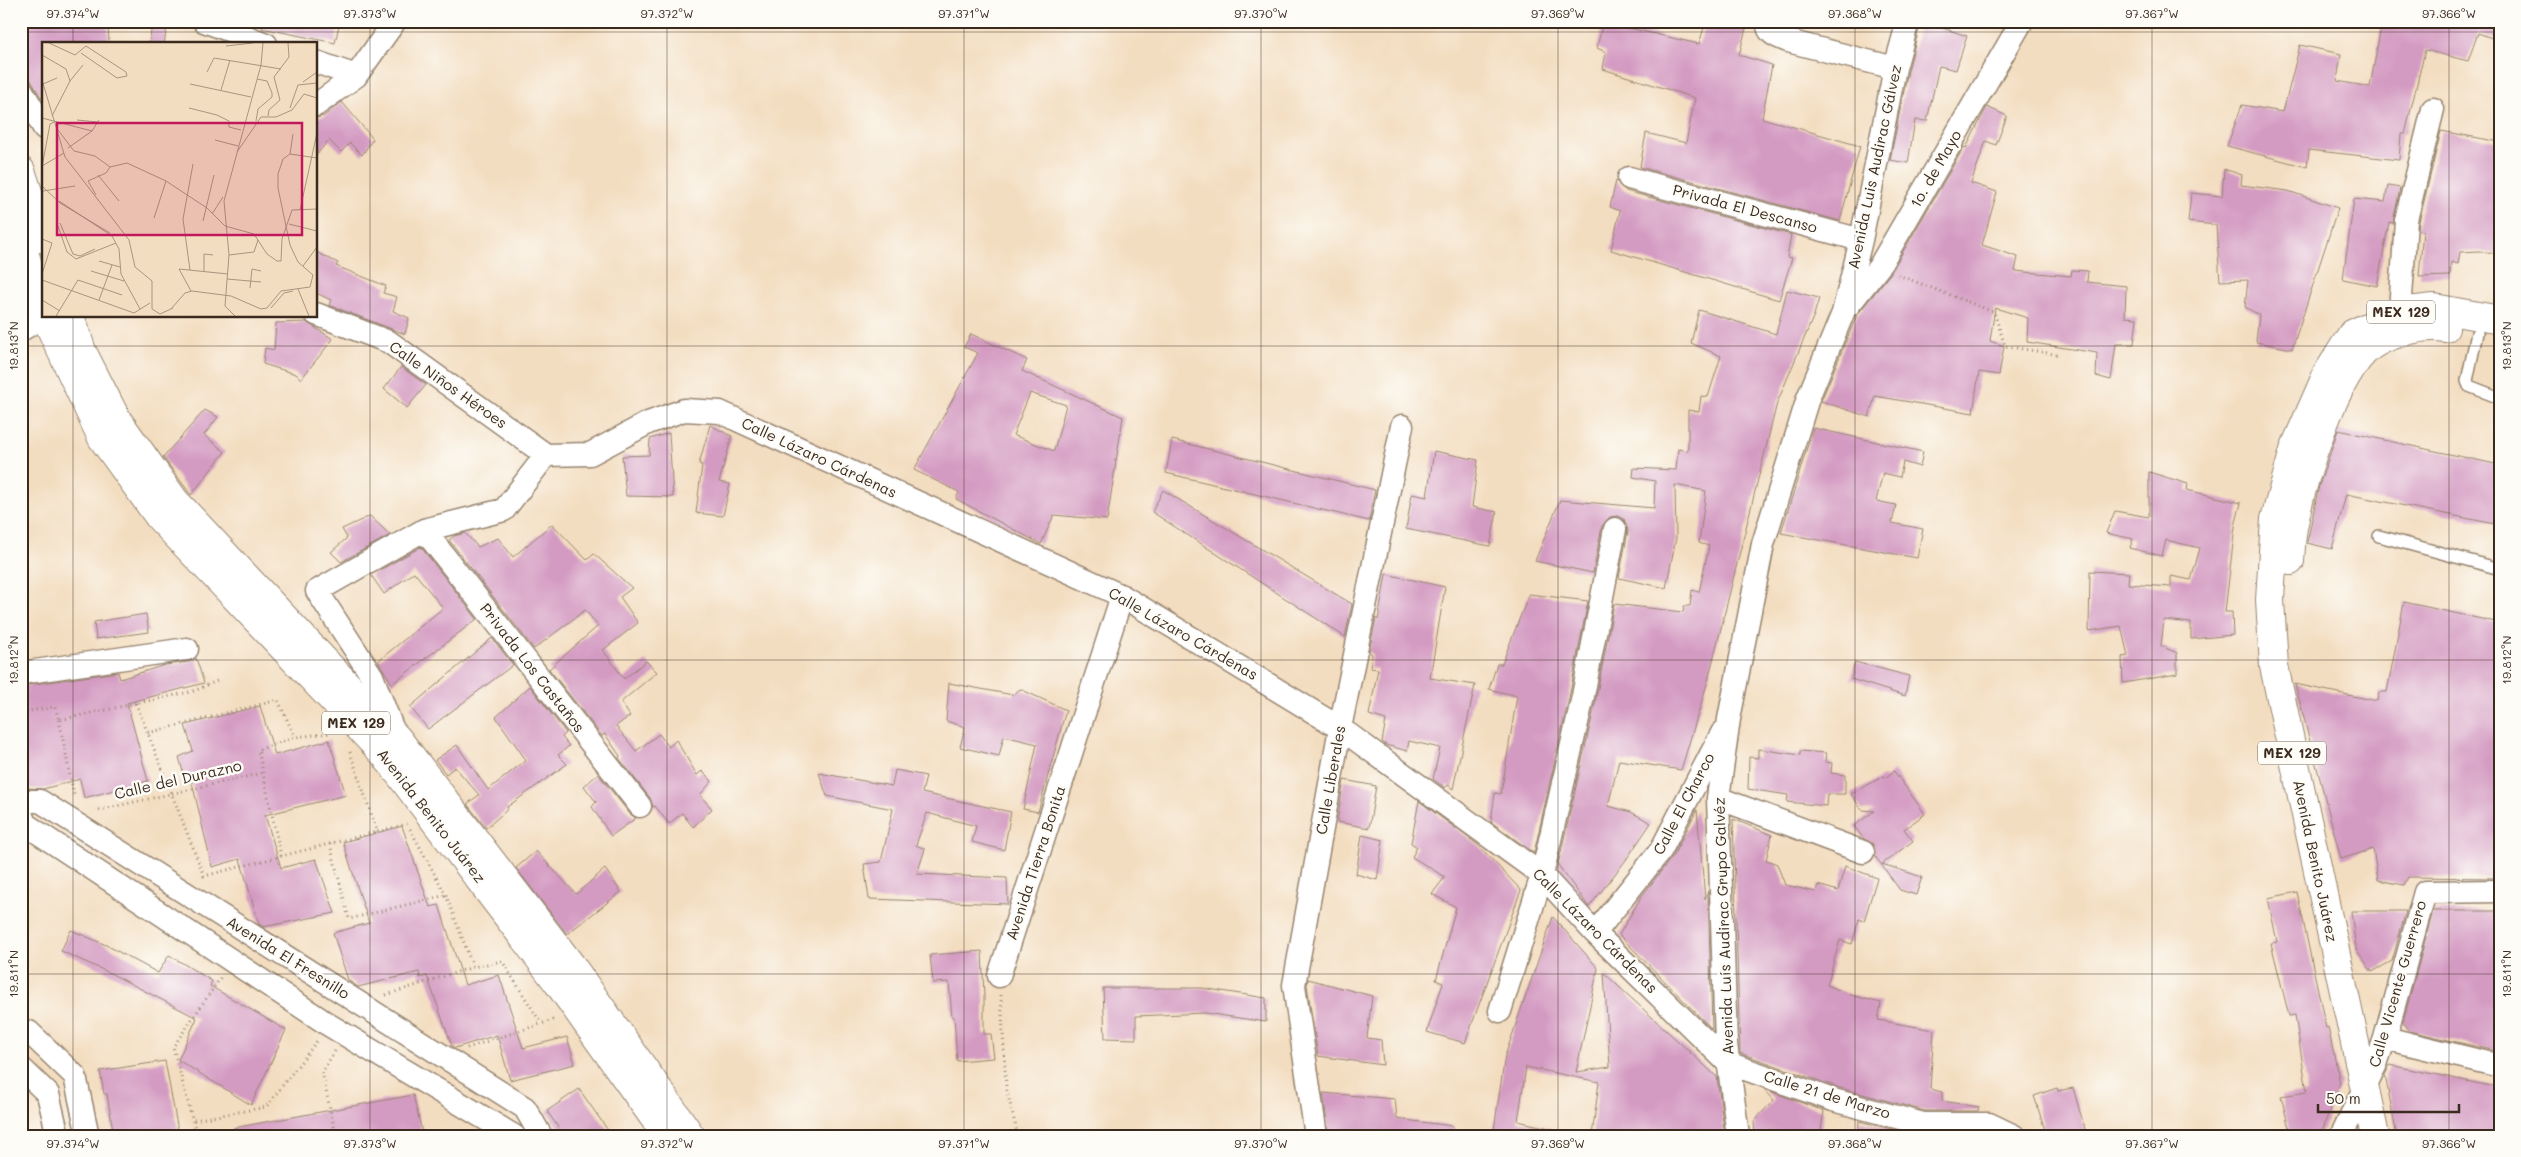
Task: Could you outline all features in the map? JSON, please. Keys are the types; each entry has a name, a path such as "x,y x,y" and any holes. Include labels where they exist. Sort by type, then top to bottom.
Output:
{"main road":[{"path":"21,172 42,234"},
{"name":"Avenida Benito Juárez","path":"21,243 42,309"},
{"name":"Avenida Benito Juárez","path":"2375,1136 2274,666 2271,591 2275,519 2295,448 2327,374 2352,334 2400,312 2434,317 2492,330"},
{"name":"Avenida Benito Juárez","path":"2391,1136 2352,948 2288,667 2287,604 2292,534 2312,460 2338,389 2365,351 2394,334 2434,317"},
{"name":"Avenida Benito Juárez","path":"45,318 102,438 159,516 384,754 558,983 667,1136"},
{"name":"Avenida Benito Juárez","path":"71,318 82,351 116,418 175,501 397,738 571,965 691,1136"}],"street":[{"path":"204,21 261,42"},
{"path":"318,104 356,76 395,21"},
{"path":"1768,21 1767,26 1773,36 1895,68"},
{"name":"Avenida Luis Audirac Gálvez","path":"1843,313 1861,240 1895,68 1908,21"},
{"name":"1o. de Mayo","path":"1843,313 1879,267 2022,21"},
{"path":"318,63 356,76"},
{"path":"21,89 42,125"},
{"path":"2400,312 2406,220 2433,109"},
{"name":"Privada El Descanso","path":"1629,178 1861,240"},
{"name":"Avenida Luís Audirac Grupo Galvéz","path":"1738,1136 1728,1063 1718,798 1730,719 1763,544 1808,398 1843,313"},
{"name":"Calle Niños Héroes","path":"318,315 389,342 546,455"},
{"path":"21,330 42,316"},
{"name":"Calle Lázaro Cárdenas","path":"546,455 590,454 648,423 684,410 720,412 1122,596 1340,728 1542,875 1596,933 1728,1063"},
{"name":"Calle Liberales","path":"1316,1136 1294,985 1340,728 1402,426"},
{"path":"397,738 372,676 317,591 424,530 504,510 546,455"},
{"path":"1500,1011 1542,875 1582,701 1615,529"},
{"name":"Privada Los Castaños","path":"424,530 640,806"},
{"name":"Avenida Tierra Bonita","path":"1000,976 1122,596"},
{"path":"21,673 187,649"},
{"name":"Calle El Charco","path":"1596,933 1661,850 1730,719"},
{"path":"1718,798 1863,852"},
{"name":"Avenida El Fresnillo","path":"21,801 40,801 525,1108 541,1136"},
{"name":"Avenida El Fresnillo","path":"21,813 25,824 329,1025 514,1136"},
{"name":"Calle Vicente Guerrero","path":"2364,1089 2376,1064 2385,1038 2425,892 2500,891"},
{"path":"29,1032 75,1076 88,1136"},
{"path":"2385,1038 2500,1066"},
{"name":"Calle 21 de Marzo","path":"1728,1063 1832,1100 1922,1124 1989,1124 2014,1136"},
{"path":"21,1068 48,1094 58,1136"},
{"path":"2341,1136 2364,1089"}],"lane":[{"path":"2492,330 2467,381 2469,386 2500,398"},
{"path":"2380,536 2500,569"}],"path":[{"path":"1879,267 1994,312 2004,346 2060,354"},
{"path":"60,720 194,691 217,681"},
{"path":"148,733 278,700 295,737"},
{"path":"136,703 204,876 407,823 446,895 473,967"},
{"path":"21,712 55,707 60,720 74,795"},
{"name":"Calle del Durazno","path":"99,810 171,792 263,773 258,750 295,737 333,733"},
{"path":"349,750 377,831"},
{"path":"263,773 281,856"},
{"path":"330,844 349,919 446,895"},
{"path":"386,995 473,967 502,961 541,1022"},
{"path":"197,1136 173,1047 222,976"},
{"path":"1000,976 1006,1087 1018,1136"},
{"path":"463,1049 541,1022 561,1018"},
{"path":"194,1120 266,1107 329,1025"},
{"path":"322,1072 336,1136"}],"building":[{"path":"21,21 108,21 109,42 42,42 42,99 21,64"},
{"path":"263,21 340,21 335,43 262,28"},
{"path":"1603,21 1624,21 1624,27 1699,44 1706,21 1748,21 1739,55 1772,65 1762,118 1860,146 1840,221 1640,167 1646,133 1686,143 1695,98 1603,69 1606,52 1597,48"},
{"path":"1921,21 1967,36 1956,70 1939,66 1927,121 1915,120 1908,163 1890,160 1908,71"},
{"path":"2382,21 2500,21 2500,41 2478,33 2468,61 2425,50 2405,134 2401,134 2399,160 2309,150 2307,167 2227,146 2242,105 2283,112 2300,45 2341,54 2337,81 2370,87"},
{"path":"152,24 167,27 164,42 149,42"},
{"path":"342,102 373,139 362,155 350,143 341,152 329,140 318,153 318,118 324,116"},
{"path":"1987,107 2007,116 1996,145 1986,141 1971,183 1997,192 1982,245 2018,257 2015,271 2071,276 2072,270 2088,271 2087,282 2126,286 2125,317 2137,318 2134,344 2116,344 2111,380 2096,376 2097,353 2027,342 2028,318 1995,308 1990,341 2004,346 1999,375 1979,372 1973,413 1875,396 1869,417 1821,401 1857,315 1890,274 1964,147 1966,148"},
{"path":"2441,131 2500,142 2500,254 2479,251 2460,252 2458,264 2451,262 2450,276 2419,277 2423,231 2418,230 2419,222"},
{"path":"2224,169 2242,175 2241,185 2288,191 2338,208 2292,349 2256,342 2259,315 2245,307 2248,280 2220,281 2216,225 2188,222 2191,193 2222,196"},
{"path":"1616,181 1626,191 1791,235 1787,257 1792,258 1779,300 1611,250 1620,211 1610,207"},
{"path":"2388,186 2400,188 2393,223 2389,222 2377,286 2343,279 2354,199 2385,202"},
{"path":"318,253 338,263 336,266 386,286 383,293 397,297 393,311 409,318 405,334 329,305 331,300 318,294"},
{"path":"1787,290 1819,298 1814,315 1777,403 1707,684 1681,770 1619,760 1608,806 1631,812 1651,823 1626,860 1589,907 1558,865 1595,704 1614,604 1683,612 1684,606 1690,606 1692,590 1699,592 1709,546 1699,543 1706,491 1675,485 1676,538 1666,588 1619,578 1628,531 1624,519 1618,516 1610,517 1602,526 1593,573 1535,561 1560,500 1654,508 1655,481 1633,477 1634,468 1676,470 1678,449 1688,451 1688,410 1699,412 1701,396 1708,397 1721,356 1691,343 1699,310 1776,334"},
{"path":"306,322 333,339 301,379 296,374 263,364 265,348 274,350 276,323"},
{"path":"971,334 1027,360 1022,371 1123,417 1116,461 1114,460 1116,462 1107,520 1054,515 1041,544 956,499 959,492 914,470 978,353 964,347","holes":["1030,393 1066,405 1054,451 1013,435"]},
{"path":"401,367 426,385 407,408 384,389"},
{"path":"205,410 218,417 204,435 225,452 191,495 163,457"},
{"path":"710,425 732,436 719,482 730,484 723,516 696,513 702,465 699,464"},
{"path":"1813,428 1923,452 1920,467 1903,462 1900,477 1883,473 1876,501 1896,505 1892,523 1923,529 1917,558 1781,533"},
{"path":"2338,430 2500,465 2500,525 2346,494 2332,549 2307,543 2319,486"},
{"path":"669,433 673,497 626,496 622,456 649,455 650,439"},
{"path":"1172,440 1375,490 1369,521 1166,473"},
{"path":"1434,451 1478,460 1472,507 1497,512 1490,546 1406,529 1412,494 1427,497"},
{"path":"2149,472 2188,484 2187,490 2241,503 2235,526 2225,612 2232,612 2233,635 2191,639 2191,623 2164,620 2161,646 2177,653 2177,674 2123,683 2122,657 2128,656 2121,626 2089,631 2090,571 2129,573 2128,584 2171,587 2171,576 2191,580 2200,548 2166,540 2162,556 2130,548 2133,539 2106,533 2115,511 2149,517"},
{"path":"1163,490 1352,604 1345,637 1152,512"},
{"path":"370,516 390,535 341,562 331,552 347,538 342,529"},
{"path":"552,524 587,560 594,554 632,588 620,597 638,623 603,650 624,679 646,661 657,672 621,702 630,716 616,726 636,751 659,734 669,747 676,740 697,775 702,771 712,781 700,795 712,809 693,827 682,813 669,824 655,806 653,807 650,798 619,758 620,756 605,734 602,736 549,669 598,626 585,610 534,649 449,540 454,536 465,533 478,547 498,538 513,557"},
{"path":"421,547 477,619 392,684 378,661 443,608 414,572 384,594 371,575"},
{"path":"1386,574 1445,587 1430,678 1475,685 1453,789 1448,785 1445,788 1433,779 1440,748 1409,741 1407,751 1386,745 1382,742 1386,720 1369,715 1378,669 1370,668 1372,654 1369,652 1376,618 1378,620"},
{"path":"1529,594 1588,601 1569,698 1534,853 1491,822 1495,793 1501,794 1517,696 1489,689 1497,664 1502,664"},
{"path":"2404,602 2500,623 2500,867 2498,878 2408,877 2404,885 2378,880 2373,849 2341,859 2295,684 2377,701 2379,692 2387,692"},
{"path":"146,614 149,632 96,639 94,622"},
{"path":"492,638 513,665 428,729 410,707"},
{"path":"196,658 204,683 127,703 148,781 84,798 80,779 43,789 27,788 21,768 21,686 118,672 120,679 165,665 189,662"},
{"path":"1855,662 1909,676 1905,696 1851,679"},
{"path":"949,683 1013,695 1020,689 1066,710 1038,812 1023,809 1037,744 1004,736 999,756 960,747 965,727 946,721"},
{"path":"530,686 566,733 562,737 569,746 558,755 567,764 507,807 508,809 486,828 467,804 479,795 455,767 446,774 435,760 457,745 488,790 526,760 496,717"},
{"path":"260,706 275,755 329,740 346,795 265,815 281,868 316,859 335,913 263,927 259,924 240,859 212,867 192,782 186,783 179,757 193,751 185,725"},
{"path":"1758,749 1800,755 1800,751 1826,753 1825,762 1832,763 1831,773 1845,775 1845,794 1827,794 1826,806 1787,802 1788,795 1748,789 1749,757 1758,758"},
{"path":"895,770 926,776 922,793 1011,812 1004,850 972,842 976,826 927,813 916,845 925,849 917,874 1007,878 1008,904 869,899 864,864 881,862 893,809 827,796 819,773 892,786"},
{"path":"1894,771 1925,814 1904,829 1913,841 1882,864 1922,877 1916,895 1900,890 1875,856 1873,844 1863,838 1854,826 1874,811 1862,810 1851,794 1884,776 1885,778"},
{"path":"598,774 630,814 636,818 611,836 592,807 596,802 584,786"},
{"path":"1344,780 1376,786 1369,828 1337,822"},
{"path":"1419,801 1478,845 1521,890 1465,1043 1427,1032 1443,983 1436,980 1456,907 1432,894 1445,877 1412,857 1417,847 1411,843"},
{"path":"1697,810 1705,899 1708,891 1712,1029 1619,935 1641,897 1673,856"},
{"path":"1733,819 1772,835 1766,860 1777,864 1785,885 1816,892 1818,885 1838,891 1845,866 1877,878 1864,921 1859,919 1852,944 1840,940 1827,985 1851,995 1881,1003 1878,1020 1934,1030 1930,1089 1942,1092 1942,1101 1979,1107 1978,1111 1925,1111 1837,1087 1740,1053"},
{"path":"402,826 430,907 439,905 465,985 499,975 523,1048 567,1037 575,1064 510,1080 497,1035 455,1048 452,1046 427,976 420,978 419,972 358,987 348,980 333,933 369,923 343,842"},
{"path":"1362,835 1383,840 1377,880 1356,874"},
{"path":"536,851 576,894 605,869 621,892 567,934 516,868"},
{"path":"2297,892 2326,1028 2328,1027 2340,1083 2320,1136 2291,1136 2281,1096 2307,1092 2295,1015 2289,1016 2271,943 2277,942 2268,898"},
{"path":"2351,911 2406,911 2392,961 2372,972 2356,949"},
{"path":"2433,911 2500,911 2500,1052 2410,1031 2403,1022"},
{"path":"1553,917 1598,968 1576,1072 1610,1067 1604,973 1717,1077 1725,1136 1592,1136 1599,1082 1526,1067 1518,1121 1553,1129 1552,1136 1493,1136 1505,1056"},
{"path":"71,930 106,945 158,973 169,955 212,981 210,986 286,1030 251,1105 178,1060 197,1018 112,974 61,951"},
{"path":"982,951 984,1034 991,1034 994,1058 957,1061 949,982 933,983 930,955"},
{"path":"1308,979 1372,996 1367,1038 1381,1040 1383,1065 1318,1056 1307,985"},
{"path":"1103,988 1202,988 1266,998 1266,1022 1205,1013 1136,1016 1136,1039 1105,1038"},
{"path":"165,1061 179,1136 114,1136 107,1094 104,1094 100,1071"},
{"path":"2390,1065 2500,1088 2500,1136 2397,1136 2385,1075"},
{"path":"2057,1088 2058,1091 2073,1088 2087,1136 2047,1136 2034,1096"},
{"path":"579,1089 612,1136 564,1136 547,1111"},
{"path":"1764,1089 1824,1111 1820,1136 1755,1136 1754,1121 1774,1100"},
{"path":"1323,1093 1395,1099 1397,1119 1453,1126 1453,1136 1329,1136"},
{"path":"413,1095 423,1136 233,1136 233,1128"},
{"path":"1859,1121 1915,1135 1915,1136 1858,1136"}]}
